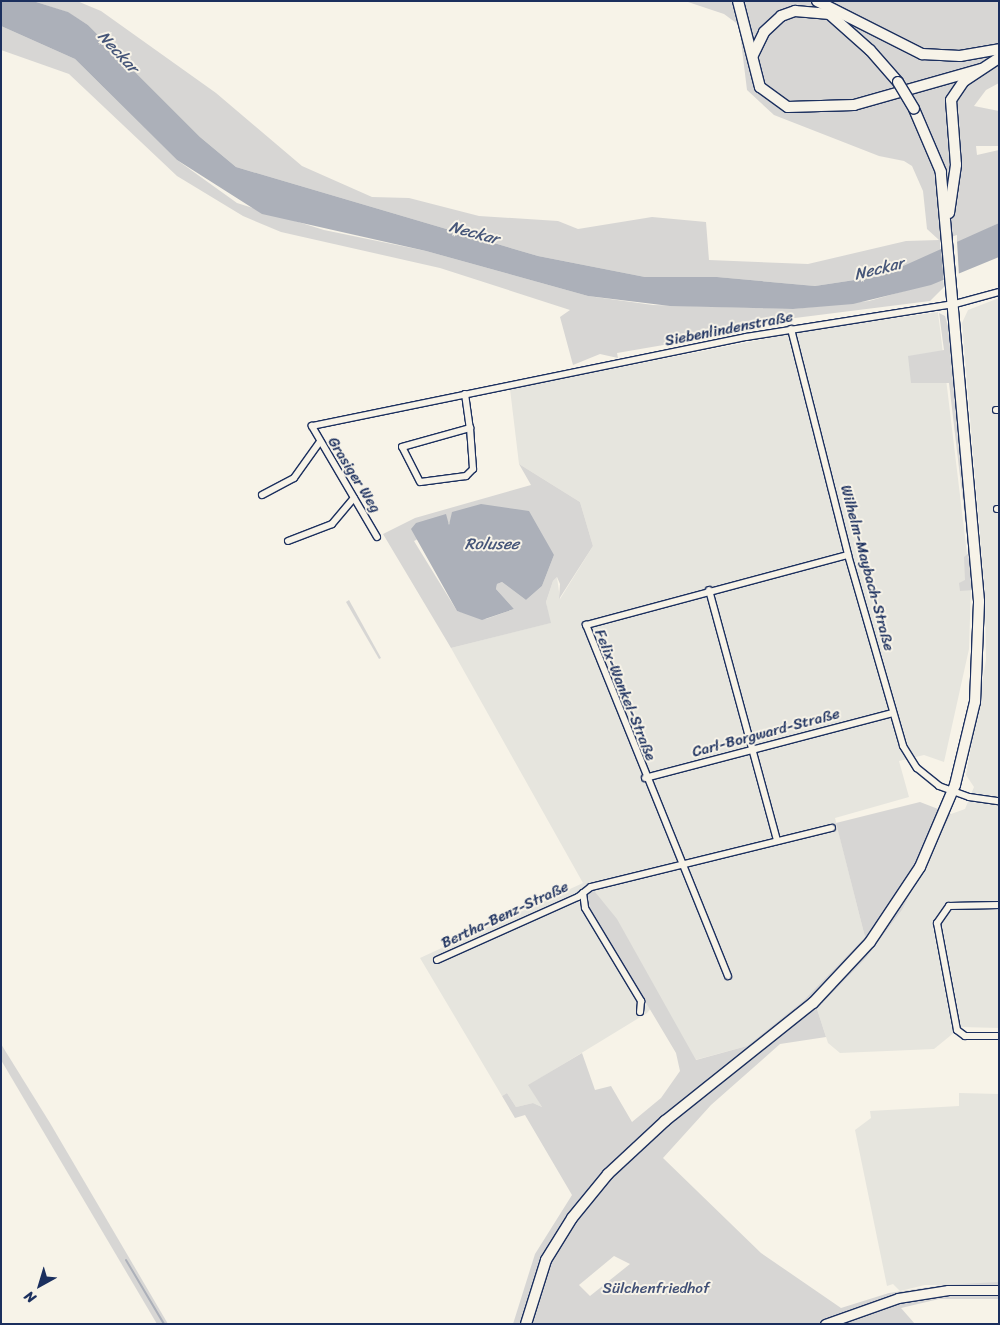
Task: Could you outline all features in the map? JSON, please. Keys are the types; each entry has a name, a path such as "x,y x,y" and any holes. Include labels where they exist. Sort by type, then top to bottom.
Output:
{"main road":[{"path":"738,1 760,87 774,100 800,109 883,99 981,69"},
{"path":"526,1324 546,1260 585,1201 638,1144 813,1003 851,965 908,888 952,792 974,702 980,620 955,304 941,172 914,109 898,82 815,1"},
{"path":"815,1 922,54 960,56 999,49"},
{"path":"752,56 764,32 781,16 795,11 830,14"},
{"path":"947,224 956,165 951,100 955,88 999,58"},
{"path":"826,1324 898,1298 948,1290 999,1290"}],"street":[{"name":"Siebenlindenstraße","path":"312,426 791,329 955,304 999,292"},
{"name":"Wilhelm-Maybach-Straße","path":"791,329 848,555 893,713 911,762 952,792"},
{"path":"465,394 470,428 473,469 466,476 420,482 402,447 470,428"},
{"name":"Grasiger Weg","path":"312,426 319,443 378,537"},
{"path":"262,495 294,478 319,443"},
{"path":"288,541 332,524 354,498"},
{"name":"Felix-Wankel-Straße","path":"728,976 645,778 586,625 709,590 848,555"},
{"path":"709,590 777,841"},
{"name":"Carl-Borgward-Straße","path":"645,778 893,713"},
{"path":"952,792 999,801"},
{"path":"682,865 832,828"},
{"name":"Bertha-Benz-Straße","path":"437,960 583,892 682,865"},
{"name":"Bertha-Benz-Straße","path":"583,892 585,908 641,1001 640,1012"},
{"path":"999,905 949,906 937,923 957,1030 965,1036 999,1036"}],"shaded area":[{"path":"999,298 999,1028 961,1027 934,1049 840,1053 828,1043 817,1009 866,958 902,910 951,814 965,809 974,787 966,775 986,660 985,595 962,323 968,310"},
{"path":"938,312 971,587 969,649 944,762 924,755 899,761 909,797 835,818 865,937 803,1001 747,1046 695,1060 659,999 647,1013 529,1085 542,1107 533,1103 516,1107 507,1093 502,1096 420,958 583,883 451,648 550,623 546,602 553,581 557,577 560,599 593,546 580,502 519,464 510,389 799,332"},
{"path":"959,1093 999,1094 999,1285 925,1285 900,1291 893,1284 887,1286 855,1130 871,1118 870,1111 959,1106"}],"green space":[{"path":"33,1 77,1 101,11 216,93 302,166 372,197 409,198 479,216 558,221 578,229 652,217 706,222 709,260 808,264 906,241 939,240 927,229 923,191 912,166 904,161 879,156 774,115 747,90 739,25 724,14 685,1 999,1 999,83 986,90 974,106 999,111 999,146 976,146 977,155 999,150 999,223 957,244 957,235 940,240 940,252 881,276 815,286 717,277 645,277 538,256 236,167 200,137 88,25 67,12"},
{"path":"1,26 75,59 177,160 237,203 324,230 426,251 588,296 653,305 793,309 869,301 943,280 944,287 930,301 787,319 745,331 617,353 618,358 600,354 573,365 560,317 570,310 440,268 281,232 243,216 177,176 69,74 1,50"},
{"path":"939,313 945,316 948,326 969,500 974,590 960,591 959,583 965,580 964,557 969,553 949,383 911,383 908,356 944,350"},
{"path":"519,464 580,502 593,546 559,599 560,584 557,577 553,581 546,602 551,623 451,648 383,534 415,518 531,485","holes":["451,522 554,555 542,586 526,600 502,582 497,584 496,589 514,609 486,619 457,611 414,541"]},
{"path":"349,600 381,658 379,659 346,602"},
{"name":"Sülchenfriedhof","path":"920,802 951,814 902,910 866,958 817,1009 826,1037 780,1044 711,1105 663,1158 761,1253 841,1308 889,1293 943,1285 999,1282 999,1299 939,1299 901,1308 915,1324 513,1324 535,1254 572,1195 525,1115 515,1118 502,1096 507,1093 516,1107 533,1103 542,1107 528,1085 582,1053 595,1090 611,1086 632,1122 661,1098 680,1071 676,1053 586,902 591,887 617,919 696,1060 747,1046 803,1001 865,937 836,823","holes":["614,1256 630,1264 590,1296 579,1285"]},
{"path":"1,1044 50,1123 168,1324 157,1324 1,1060"}],"water":[{"path":"1,1 33,1 68,12 88,25 200,137 236,167 538,256 645,277 717,277 815,286 881,276 999,223 999,257 931,285 853,304 793,309 670,306 588,296 426,251 262,214 177,160 75,59 1,26"},
{"name":"Rolusee","path":"481,504 529,511 554,555 542,586 526,600 502,582 497,584 496,589 514,609 482,620 457,611 411,529 416,523 446,514 449,525 452,512"}],"pier":[{"path":"957,241 959,276 944,282 941,249"}],"waterway":[{"path":"126,1260 164,1324"}],"water label":[{"name":"Neckar","path":"118,52"},
{"name":"Neckar","path":"474,233"},
{"name":"Neckar","path":"879,269"}]}
